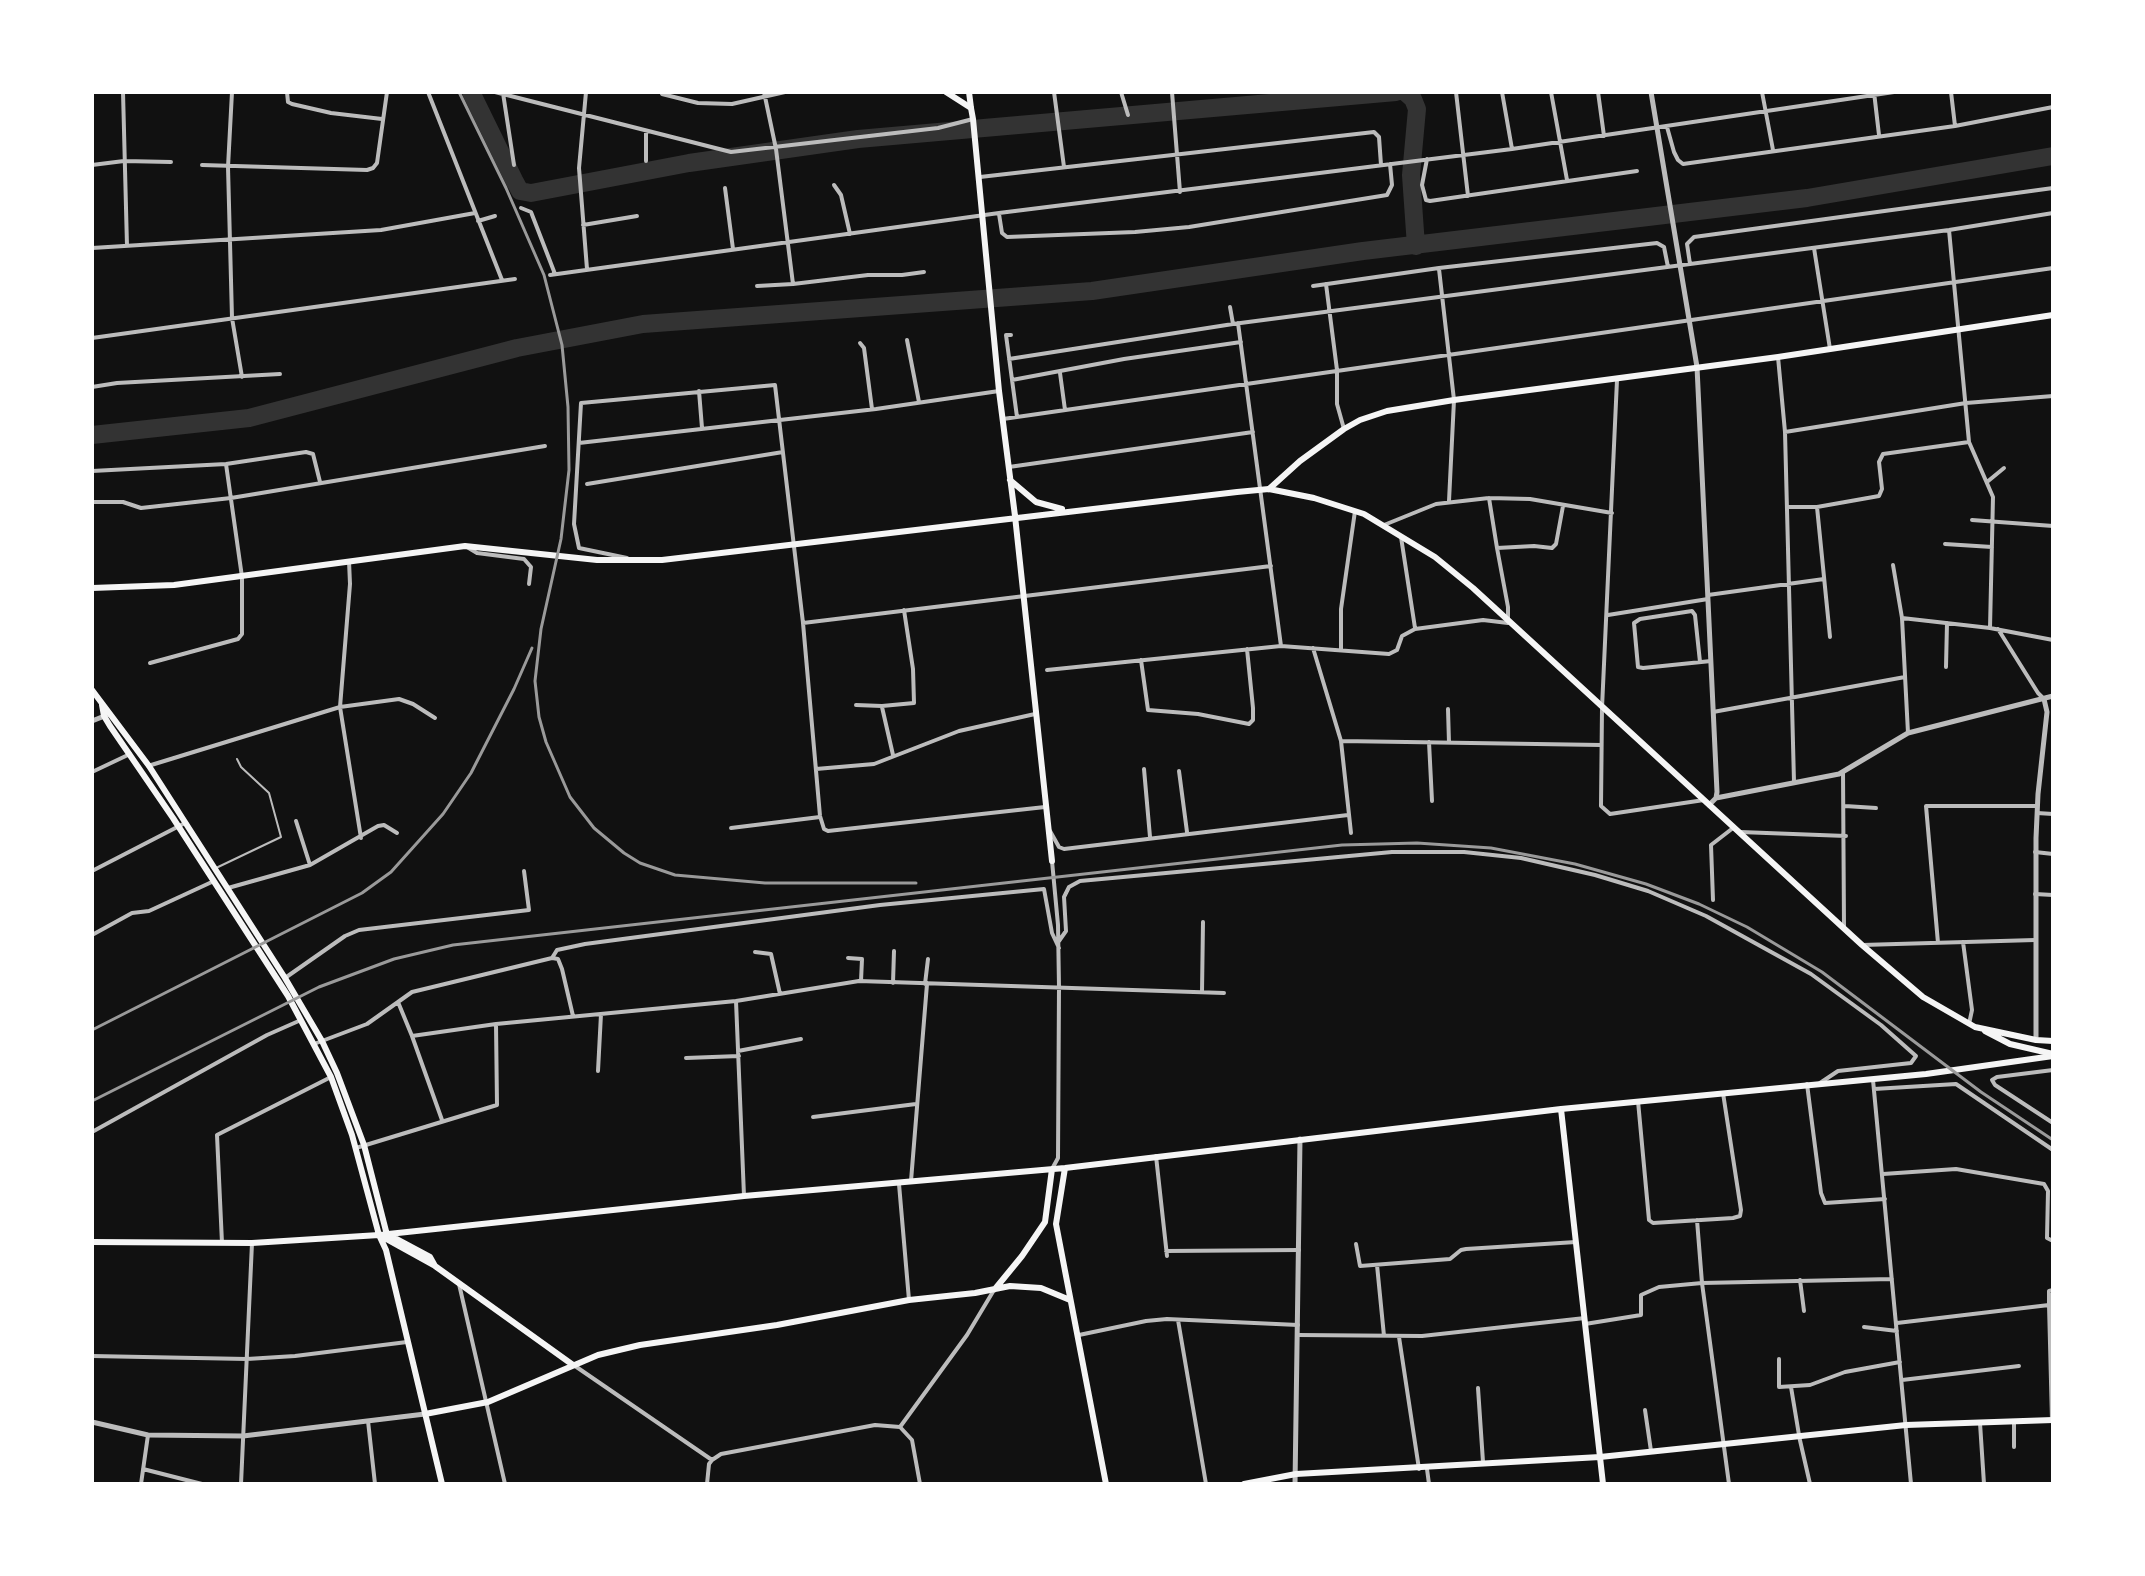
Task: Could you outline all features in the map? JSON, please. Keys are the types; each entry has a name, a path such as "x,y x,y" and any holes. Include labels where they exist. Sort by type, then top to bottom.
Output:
{"main road":[{"path":"946,92 971,108"},
{"path":"969,92 1052,861"},
{"path":"1265,490 1344,429 1387,411 2053,315"},
{"path":"1010,480 1036,502 1072,510"},
{"path":"92,588 160,586 242,577 465,546 597,560 639,561 1265,490 1314,498 1355,511 1384,525 1435,557 1923,997 2010,1044 2053,1055"},
{"path":"92,690 149,766 214,881 224,889 285,978 318,1043 360,1146"},
{"path":"108,714 140,769 215,869 301,1020 337,1073 384,1236 442,1484"},
{"path":"1982,1029 2053,1041"},
{"path":"92,1242 252,1243 384,1236 744,1196 1065,1168 1561,1109 1926,1074 2053,1055"},
{"path":"1561,1109 1603,1484"},
{"path":"1056,1224 1065,1168"},
{"path":"1045,1222 1052,1169"},
{"path":"995,1289 1045,1222 1054,1219 1106,1484"},
{"path":"384,1236 430,1257 435,1266 573,1365"},
{"path":"425,1414 488,1402 573,1365 628,1347 777,1325 909,1300 1026,1285 1070,1300"},
{"path":"1244,1484 1296,1474 1600,1457 1906,1425 2053,1420"}],"street":[{"path":"123,92 127,246"},
{"path":"232,92 228,167 232,318 242,377"},
{"path":"287,92 288,102 292,104 331,113 383,119"},
{"path":"202,165 373,168 377,163 387,92"},
{"path":"428,92 502,280"},
{"path":"495,92 731,152 938,128 973,121"},
{"path":"586,92 579,174 587,270"},
{"path":"662,94 713,104 744,102 765,93 785,92"},
{"path":"1054,92 1064,167"},
{"path":"1121,92 1128,115"},
{"path":"1172,92 1180,192"},
{"path":"1456,92 1468,196"},
{"path":"1502,92 1512,149"},
{"path":"1551,92 1567,181"},
{"path":"1598,92 1604,136"},
{"path":"1651,92 1697,367 1716,798"},
{"path":"1762,92 1773,150"},
{"path":"521,208 531,212 552,275 983,215 1512,149 1894,92"},
{"path":"1951,92 1955,126"},
{"path":"503,93 514,165"},
{"path":"765,93 793,284"},
{"path":"1874,94 1879,135"},
{"path":"1667,127 1681,164 1955,126 2053,107"},
{"path":"646,131 646,161"},
{"path":"980,177 1374,132 1379,137 1381,165"},
{"path":"1427,159 1422,185 1427,201 1637,171"},
{"path":"92,165 124,161 171,162"},
{"path":"999,213 1002,233 1007,237 1189,227 1387,195 1392,185 1390,164"},
{"path":"834,185 841,195 850,234"},
{"path":"725,188 733,249"},
{"path":"1690,264 1687,244 1694,237 2053,188"},
{"path":"92,248 381,230 475,213"},
{"path":"1009,359 1236,323 1949,230 2053,213"},
{"path":"478,221 495,216"},
{"path":"583,225 637,216"},
{"path":"1949,230 1969,442 1993,497 1990,628"},
{"path":"1313,286 1657,243 1664,247 1668,267"},
{"path":"1814,248 1830,349"},
{"path":"1439,268 1454,400 1449,501"},
{"path":"1003,419 2053,268"},
{"path":"757,286 924,272"},
{"path":"92,338 515,279"},
{"path":"1326,284 1337,370 1336,395 1344,429"},
{"path":"1230,307 1241,342 1253,432 1265,490 1281,646"},
{"path":"1011,335 1006,335 1017,417"},
{"path":"907,340 919,402"},
{"path":"1012,380 1117,360 1241,342"},
{"path":"860,343 864,348 872,409"},
{"path":"1778,357 1785,432 1794,782"},
{"path":"1060,372 1065,410"},
{"path":"92,387 280,374"},
{"path":"1617,377 1602,708 1601,806 1604,811 1610,814 1706,803 1716,798 1843,772 1908,733 2053,696"},
{"path":"639,561 579,548 574,524 581,403 775,385 803,623 820,816 824,829 1045,807"},
{"path":"699,391 702,428"},
{"path":"579,443 999,391"},
{"path":"1785,432 1966,403 2053,396"},
{"path":"1009,467 1253,432"},
{"path":"1787,507 1817,507 1879,496 1882,489 1879,462 1883,454 1969,442"},
{"path":"92,502 119,501 141,508 231,498 545,446"},
{"path":"92,471 226,464 306,452 313,454 320,482"},
{"path":"587,484 783,452"},
{"path":"150,663 240,638 242,577 226,464"},
{"path":"1987,482 2004,468"},
{"path":"1384,525 1449,501 1489,498 1530,499 1612,513"},
{"path":"1047,670 1281,646 1389,654 1397,650 1402,636 1415,629 1483,620 1508,623 1508,607 1489,498"},
{"path":"1497,548 1552,548 1556,544 1563,506"},
{"path":"1817,507 1830,637"},
{"path":"1341,650 1341,609 1355,511"},
{"path":"1972,520 2053,526"},
{"path":"1401,535 1415,629"},
{"path":"1945,544 1992,547"},
{"path":"465,546 477,553 524,559 531,567 529,584"},
{"path":"349,561 350,584 340,707 361,838"},
{"path":"1893,565 1902,618 1908,733"},
{"path":"803,623 1271,566"},
{"path":"1608,615 1824,579"},
{"path":"856,705 914,703 913,669 904,610"},
{"path":"1700,662 1692,611 1652,616 1634,623 1638,667 1700,662 1711,661"},
{"path":"1902,618 1998,629 2053,640"},
{"path":"1946,667 1947,623"},
{"path":"1998,629 2044,699 2047,712 2035,852 2036,1040"},
{"path":"1313,648 1341,741 1351,833"},
{"path":"1141,660 1148,710 1198,714 1249,724 1253,720 1253,708 1247,649"},
{"path":"1713,712 1905,677"},
{"path":"140,769 340,707 399,699 435,718"},
{"path":"882,706 893,755"},
{"path":"1448,709 1449,743"},
{"path":"92,721 108,714"},
{"path":"816,769 874,764 968,728 1035,714"},
{"path":"1341,741 1601,745"},
{"path":"1429,742 1432,801"},
{"path":"92,772 130,754"},
{"path":"1144,769 1150,837"},
{"path":"1179,771 1187,832"},
{"path":"1843,772 1846,836 1844,928"},
{"path":"1845,806 1876,808"},
{"path":"1938,943 1926,806 2037,810 2053,814"},
{"path":"1048,829 1059,847 1064,849 1348,815"},
{"path":"731,828 820,816"},
{"path":"296,821 310,865"},
{"path":"92,871 182,824"},
{"path":"224,889 310,865 381,825 397,833"},
{"path":"1713,900 1711,845 1735,830 1846,836"},
{"path":"1059,944 1066,931 1064,897 1069,887 1080,881 1392,852 1464,852 1521,858 1622,883 1706,916 1811,974 1881,1025 1916,1056 1911,1063 1838,1071 1820,1083"},
{"path":"2035,852 2053,854"},
{"path":"1052,861 1059,944 1058,1158 1052,1169"},
{"path":"285,978 345,936 359,930 529,910 524,871"},
{"path":"92,935 132,913 147,912 214,881"},
{"path":"552,958 557,950 585,944 880,905 1044,889 1052,933 1059,944"},
{"path":"2035,894 2053,895"},
{"path":"1202,992 1203,922"},
{"path":"1862,945 2035,940"},
{"path":"1963,942 1972,1013 1969,1024"},
{"path":"893,983 894,951"},
{"path":"755,952 771,954 780,994"},
{"path":"318,1043 367,1024 412,992 552,958 558,959 562,969 573,1017"},
{"path":"848,958 862,959 861,981"},
{"path":"911,1183 928,959"},
{"path":"412,1036 496,1024 736,1001 839,982 1224,993"},
{"path":"736,1001 744,1196"},
{"path":"398,1002 442,1120"},
{"path":"598,1071 601,1014"},
{"path":"92,1132 267,1035 301,1020"},
{"path":"360,1146 497,1105 496,1024"},
{"path":"686,1058 738,1053 801,1039"},
{"path":"2053,1070 1997,1077 1992,1082 2053,1123"},
{"path":"222,1243 217,1135 331,1077"},
{"path":"1873,1078 1911,1484"},
{"path":"1874,1089 1954,1083 2053,1150"},
{"path":"1807,1084 1821,1193 1825,1203 1885,1199"},
{"path":"1638,1101 1647,1217 1653,1223 1733,1218 1741,1215 1723,1093"},
{"path":"813,1117 916,1104"},
{"path":"1295,1484 1300,1139"},
{"path":"1156,1156 1167,1254 1299,1250"},
{"path":"1058,1158 1065,1168"},
{"path":"1883,1174 1956,1169 2041,1183 2048,1191 2047,1238 2053,1241"},
{"path":"899,1184 909,1300"},
{"path":"1697,1220 1702,1283 1729,1484"},
{"path":"1356,1244 1358,1266 1450,1259 1458,1251 1466,1249 1576,1242"},
{"path":"241,1484 252,1243"},
{"path":"1377,1265 1384,1336"},
{"path":"1298,1335 1399,1337 1641,1315 1641,1295 1652,1289 1702,1283 1893,1279"},
{"path":"1800,1280 1804,1311"},
{"path":"459,1282 505,1484"},
{"path":"900,1427 967,1335 995,1289"},
{"path":"2053,1290 2049,1291 2053,1420"},
{"path":"1897,1323 2049,1305"},
{"path":"1178,1320 1206,1484"},
{"path":"1079,1335 1146,1321 1298,1325"},
{"path":"1864,1327 1897,1331"},
{"path":"1399,1337 1423,1469 1429,1484"},
{"path":"92,1356 247,1359 407,1342"},
{"path":"1779,1359 1778,1387 1814,1383 1845,1372 1900,1362"},
{"path":"573,1365 712,1460"},
{"path":"1902,1380 2019,1366"},
{"path":"1791,1387 1810,1484"},
{"path":"1478,1388 1483,1465"},
{"path":"1645,1410 1651,1451"},
{"path":"92,1422 148,1435 243,1436 425,1414"},
{"path":"368,1421 375,1484"},
{"path":"2014,1422 2014,1447"},
{"path":"1980,1423 1984,1484"},
{"path":"707,1484 709,1464 721,1454 875,1425 900,1427 912,1440 920,1484"},
{"path":"141,1484 148,1435"},
{"path":"143,1469 202,1484"}],"lane":[{"path":"215,869 281,837 269,793 241,767 237,759"}],"waterway":[{"path":"471,92 520,191 531,193 689,163 858,139 1396,92"},
{"path":"1405,92 1413,99 1417,109 1411,175 1416,246"},
{"path":"92,435 249,418 517,348 643,324 1092,291 1363,251 1807,198 2053,156"}],"railway":[{"path":"459,92 544,275 562,345 568,407 569,470 561,539 541,629 535,681 539,717 546,742 570,797 594,828 624,853 640,863 675,875 765,883 916,883"},
{"path":"92,1030 362,893 391,872 443,814 471,773 532,648"},
{"path":"92,1101 319,987 394,959 453,945 1342,845 1417,843 1491,848 1575,864 1646,884 1699,904 1747,927 1822,972 1981,1092 2053,1140"}]}
